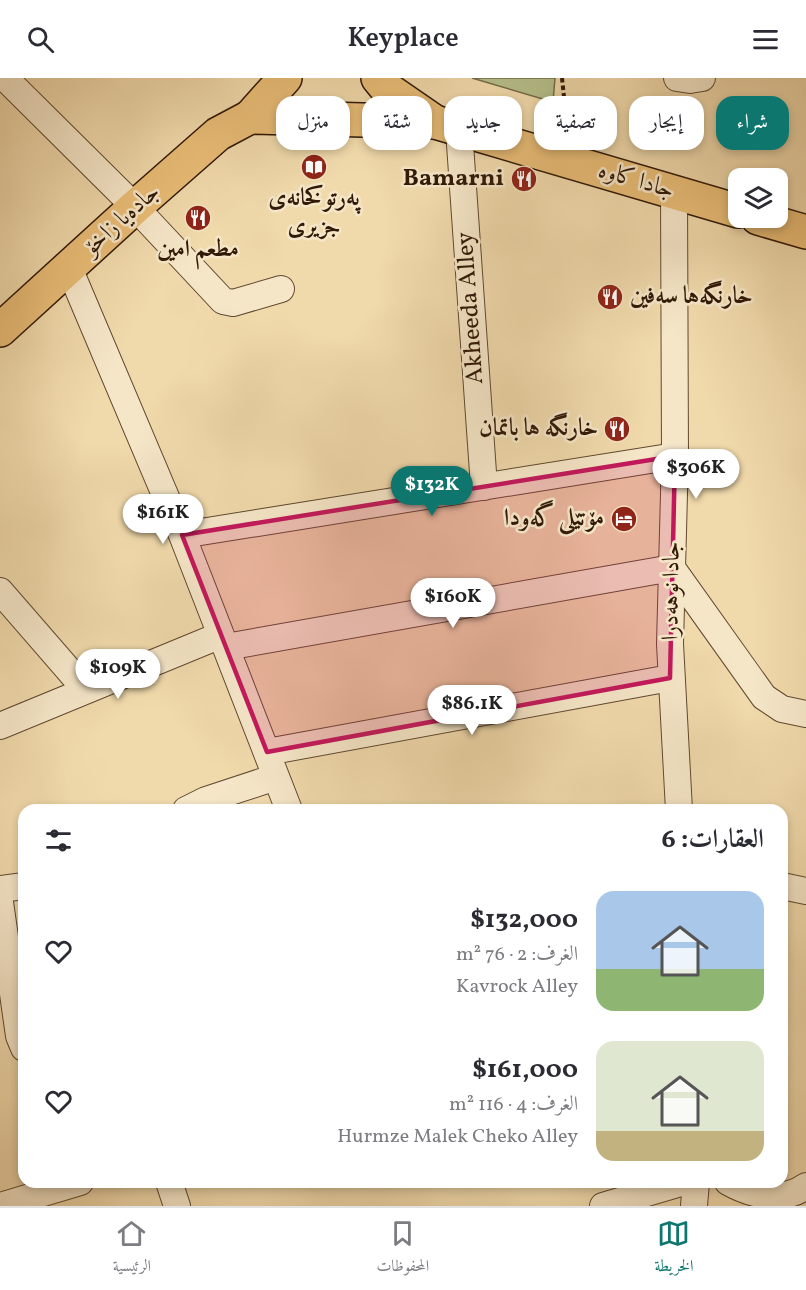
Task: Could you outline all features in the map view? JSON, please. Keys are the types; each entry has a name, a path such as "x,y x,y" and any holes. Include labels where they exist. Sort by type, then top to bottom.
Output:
{"main road":[{"path":"250,117 285,78"},
{"path":"378,78 387,89 444,124"},
{"name":"جادا کاوه‌","path":"250,117 444,126"},
{"name":"جادەیا زاخۆ","path":"0,330 218,134 250,117"},
{"name":"جادا کاوه‌","path":"522,148 728,208"},
{"path":"788,227 806,232"}],"street":[{"path":"677,78 690,80 702,78"},
{"path":"6,79 135,207 222,301 233,303 281,289"},
{"name":"Akheeda Alley","path":"449,150 484,487"},
{"name":"جادا نوهەدرا","path":"674,191 675,456 670,678 679,804"},
{"path":"69,268 182,535 287,804"},
{"path":"182,535 675,456"},
{"path":"0,726 86,690 223,641 672,568 764,697 782,709 806,714"},
{"path":"0,591 86,690"},
{"path":"267,752 670,678"},
{"path":"198,804 276,777"},
{"path":"0,889 18,887"},
{"path":"788,887 806,891"},
{"path":"0,902 18,1029"},
{"path":"739,1188 769,1196 795,1194 806,1186"},
{"path":"0,1206 60,1188"},
{"path":"171,1188 177,1206"},
{"path":"603,1206 664,1188"},
{"path":"694,1206 696,1188"}],"path":[{"path":"562,78 570,162"}],"highlighted area":[{"path":"675,456 670,678 267,752 182,535"}],"green space":[{"path":"472,78 555,78 554,96 534,96"}],"place":[{"name":"پەرتوکخانەی جزیری","path":"314,167"},
{"name":"Bamarni","path":"524,179"},
{"name":"مطعم امين","path":"198,218"},
{"name":"خارنگەها سەفین","path":"610,297"},
{"name":"خارنگه ها باتمان","path":"617,429"},
{"name":"مۆتێلی گەودا","path":"624,519"}]}
